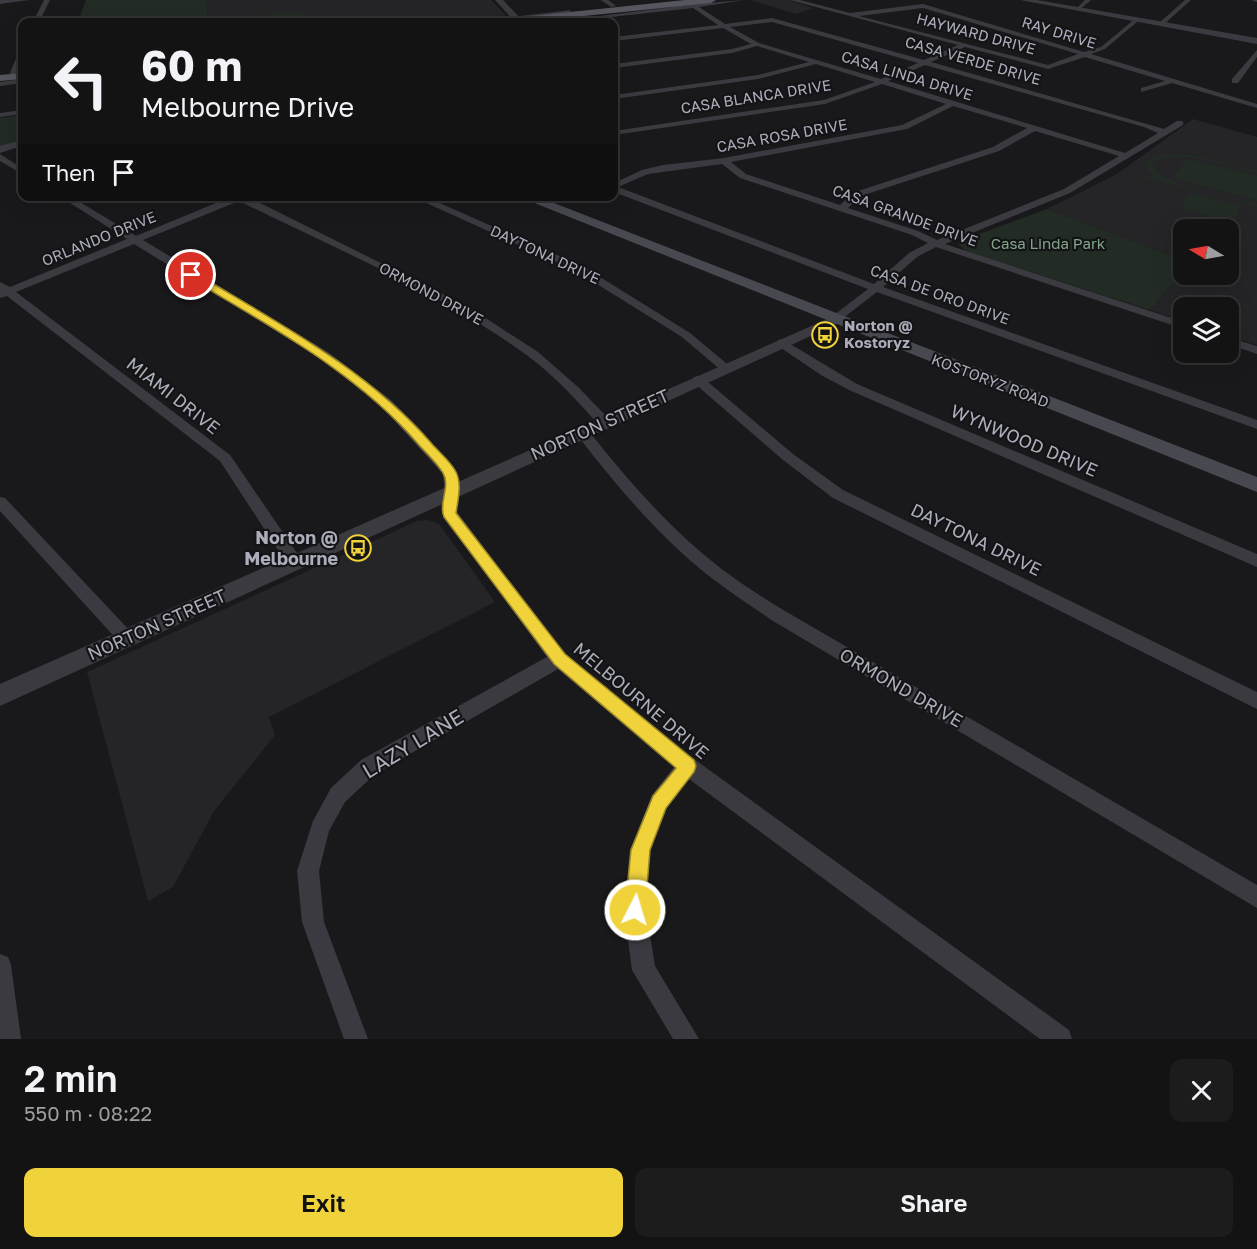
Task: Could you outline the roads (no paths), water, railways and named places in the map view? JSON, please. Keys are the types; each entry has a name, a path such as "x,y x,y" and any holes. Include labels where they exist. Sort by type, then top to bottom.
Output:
{"main road":[{"path":"538,18 711,0"},
{"name":"KOSTORYZ ROAD","path":"536,201 1257,485"}],"street":[{"path":"0,2 26,0"},
{"path":"38,18 47,0"},
{"path":"499,0 516,18"},
{"path":"604,0 613,6"},
{"path":"532,18 673,0"},
{"path":"584,18 691,3 742,0"},
{"name":"HAYWARD DRIVE","path":"793,0 1048,67 1084,54"},
{"path":"1024,0 1256,40"},
{"path":"1077,9 1088,0"},
{"path":"1161,24 1188,0"},
{"name":"CASA LINDA DRIVE","path":"691,3 722,26 757,44 1127,156"},
{"name":"RAY DRIVE","path":"850,15 923,6 1171,81 1255,110"},
{"name":"CASA VERDE DRIVE","path":"722,26 772,20 1147,125 1164,132"},
{"path":"1084,54 1103,48 1136,20"},
{"path":"618,39 722,26"},
{"path":"618,65 732,51 757,44"},
{"name":"CASA BLANCA DRIVE","path":"618,132 825,102 881,82 964,45"},
{"path":"1235,81 1257,52"},
{"path":"8,79 18,59"},
{"path":"618,96 758,77 816,62"},
{"path":"1144,90 1171,81"},
{"name":"CASA ROSA DRIVE","path":"618,185 645,172 724,161 903,127 953,103"},
{"path":"0,115 18,113"},
{"name":"NORTON STREET","path":"0,695 834,320 876,288 913,255 935,243 1067,190 1180,123"},
{"path":"842,208 858,194 984,153 1034,128"},
{"path":"0,150 18,144"},
{"path":"0,157 18,168"},
{"name":"CASA GRANDE DRIVE","path":"724,161 743,176 915,232 950,250 1173,322"},
{"name":"CASA DE ORO DRIVE","path":"618,189 876,288 1257,425"},
{"name":"MELBOURNE DRIVE","path":"71,201 324,355 386,403 450,473 452,492 449,513 560,659 687,766 1060,1039"},
{"name":"ORLANDO DRIVE","path":"3,290 134,241 229,201"},
{"name":"ORMOND DRIVE","path":"247,201 435,294 483,321 534,356 574,390 605,423"},
{"name":"DAYTONA DRIVE","path":"426,201 580,269 686,335 726,368"},
{"name":"MIAMI DRIVE","path":"3,290 225,458 295,563"},
{"name":"WYNWOOD DRIVE","path":"782,343 825,372 853,387 1257,561"},
{"path":"1239,344 1257,350"},
{"name":"DAYTONA DRIVE","path":"698,381 788,457 838,494 1257,701"},
{"name":"ORMOND DRIVE","path":"583,433 616,476 654,516 717,573 761,604 1257,897"},
{"path":"0,502 126,638"},
{"name":"LAZY LANE","path":"356,1039 313,922 308,871 320,828 338,795 368,767 560,659"},
{"path":"687,766 660,802 640,850 635,910 644,970 687,1039"},
{"path":"0,965 9,1039"}],"place":[{"name":"Norton @ Kostoryz","path":"825,335"},
{"name":"Norton @ Melbourne","path":"358,548"}],"park label":[{"name":"Casa Linda Park","path":"1048,244"}]}
